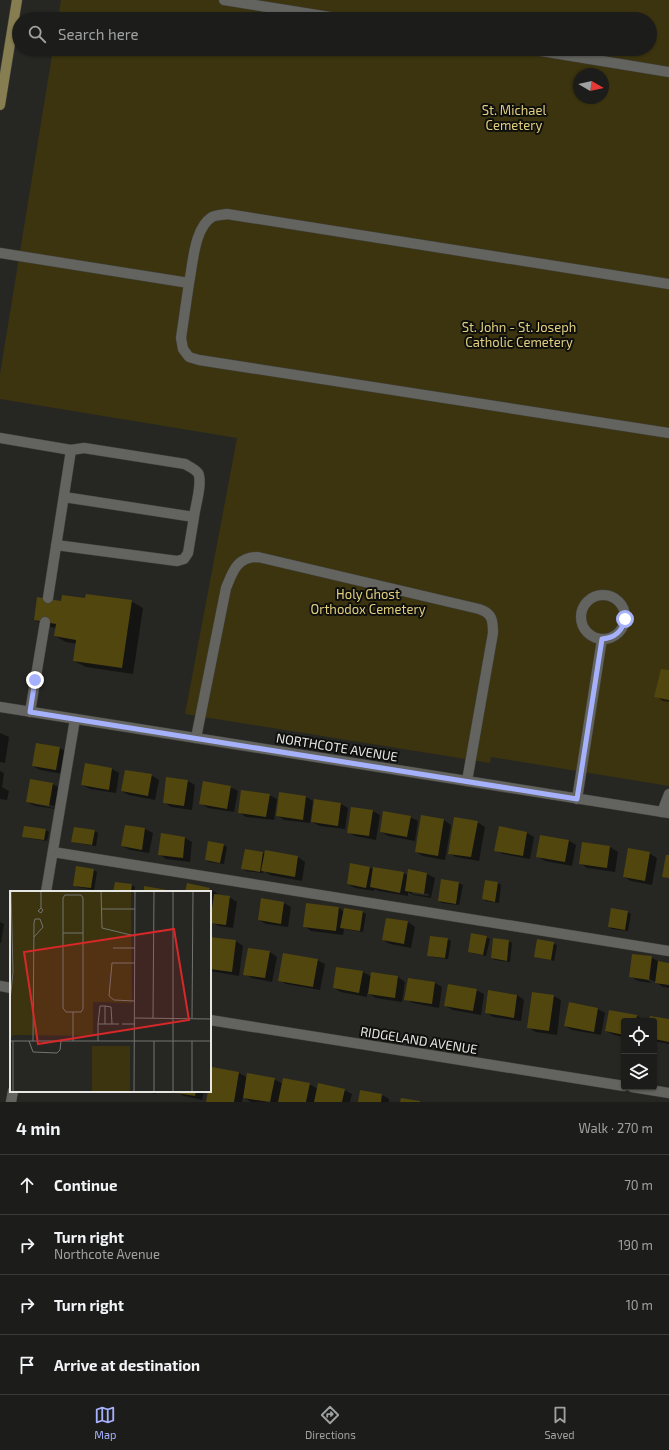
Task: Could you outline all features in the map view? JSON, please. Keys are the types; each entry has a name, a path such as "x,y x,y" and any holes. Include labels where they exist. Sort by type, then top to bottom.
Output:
{"street":[{"path":"15,12 17,0"},
{"path":"224,0 299,12"},
{"path":"0,105 12,31"},
{"path":"572,56 669,72"},
{"path":"669,284 227,214 214,216 205,222 198,234 181,338 183,349 189,356 199,360 669,433"},
{"path":"0,253 189,283"},
{"path":"0,438 71,450 84,448 185,464 194,468 199,474 200,482 188,553 184,559 177,561 56,545"},
{"path":"48,598 71,450"},
{"path":"64,498 194,517"},
{"path":"196,738 226,588 236,568 242,561 249,557 258,557 486,611 493,624 493,633 467,781"},
{"path":"600,595 606,595 613,597 623,606 625,619 620,632 615,636 602,639 589,634 584,628 581,614 583,608 593,598 600,595"},
{"path":"30,712 44,622"},
{"path":"577,799 602,639"},
{"name":"NORTHCOTE AVENUE","path":"0,707 666,813"},
{"path":"46,891 75,719"},
{"path":"666,813 669,794"},
{"path":"53,852 669,950"},
{"path":"0,986 10,988"},
{"name":"RIDGELAND AVENUE","path":"211,1020 621,1086"},
{"path":"650,1090 669,1093"},
{"path":"11,1102 12,1092"}],"green space":[{"path":"61,0 669,0 669,786 491,757 490,763 185,714 237,438 0,399 0,374 52,56 657,56 657,12 59,12"}],"building":[{"path":"86,594 132,600 122,668 73,661 76,640 54,636 56,624 34,620 37,597 61,601 62,595 85,598"},
{"path":"661,669 669,670 669,700 654,697"},
{"path":"36,743 60,747 56,770 32,766"},
{"path":"85,763 112,768 109,790 81,785"},
{"path":"125,770 152,774 148,796 121,791"},
{"path":"166,777 188,780 184,806 163,803"},
{"path":"30,779 53,783 49,806 26,802"},
{"path":"203,781 231,786 227,809 199,804"},
{"path":"241,790 270,794 266,817 238,813"},
{"path":"279,792 306,796 303,820 276,816"},
{"path":"314,799 341,803 338,826 311,822"},
{"path":"351,807 373,810 369,836 347,833"},
{"path":"383,811 411,816 407,837 380,832"},
{"path":"421,815 444,819 438,856 415,852"},
{"path":"454,817 478,821 471,857 448,854"},
{"path":"125,825 145,828 142,850 121,846"},
{"path":"24,826 46,829 44,840 22,837"},
{"path":"499,826 527,832 523,856 494,851"},
{"path":"74,827 95,830 92,845 71,842"},
{"path":"161,833 185,837 183,858 158,855"},
{"path":"540,835 569,840 565,862 536,857"},
{"path":"208,841 224,844 220,863 205,860"},
{"path":"582,842 610,846 607,868 579,864"},
{"path":"628,848 650,852 645,881 623,877"},
{"path":"245,849 263,852 260,872 241,869"},
{"path":"265,850 298,856 295,877 261,871"},
{"path":"666,855 669,855 669,878 662,877"},
{"path":"350,863 370,867 366,888 347,884"},
{"path":"76,866 94,869 91,888 73,886"},
{"path":"373,867 404,872 400,893 370,887"},
{"path":"408,869 427,873 424,894 405,891"},
{"path":"441,879 459,882 456,904 438,901"},
{"path":"485,880 498,882 495,902 482,899"},
{"path":"115,882 132,884 131,891 113,891"},
{"path":"187,883 210,888 209,891 185,891"},
{"path":"144,886 173,891 144,891"},
{"path":"214,894 230,896 226,925 211,923"},
{"path":"261,898 284,902 281,924 258,920"},
{"path":"306,903 339,907 336,931 303,927"},
{"path":"344,908 363,911 360,931 340,928"},
{"path":"611,908 628,911 625,930 608,927"},
{"path":"386,918 408,921 404,944 382,940"},
{"path":"471,933 487,936 483,955 468,952"},
{"path":"430,936 448,938 445,958 427,956"},
{"path":"211,937 236,940 232,972 211,969"},
{"path":"493,938 509,940 507,961 491,958"},
{"path":"537,939 554,942 551,960 534,957"},
{"path":"248,948 270,951 265,978 243,975"},
{"path":"283,953 318,959 313,987 278,981"},
{"path":"632,954 652,956 649,980 629,977"},
{"path":"658,961 669,963 669,985 655,983"},
{"path":"336,967 363,971 359,993 333,988"},
{"path":"371,972 398,976 395,998 368,994"},
{"path":"408,978 435,982 432,1004 404,1000"},
{"path":"448,984 477,989 473,1011 444,1006"},
{"path":"488,990 517,995 514,1018 485,1013"},
{"path":"532,992 554,995 549,1031 527,1028"},
{"path":"569,1002 598,1008 594,1032 564,1026"},
{"path":"609,1010 637,1015 636,1018 621,1018 621,1034 605,1031"},
{"path":"650,1016 669,1019 669,1042 657,1040 657,1018 650,1018"},
{"path":"212,1067 239,1072 234,1102 206,1102 208,1092 211,1092"},
{"path":"247,1073 275,1078 270,1102 243,1098"},
{"path":"283,1078 310,1083 306,1102 278,1102"},
{"path":"318,1083 345,1089 342,1102 314,1102"},
{"path":"360,1090 382,1094 381,1102 358,1102"},
{"path":"176,1092 196,1092 195,1096"},
{"path":"401,1098 420,1101 420,1102 400,1102"}],"route":[{"path":"35,680 30,712 577,799 602,639 615,636 620,632 625,619"}],"park label":[{"name":"St. Michael Cemetery","path":"514,118"},
{"name":"St. John - St. Joseph Catholic Cemetery","path":"519,334"},
{"name":"Holy Ghost Orthodox Cemetery","path":"368,602"}]}
